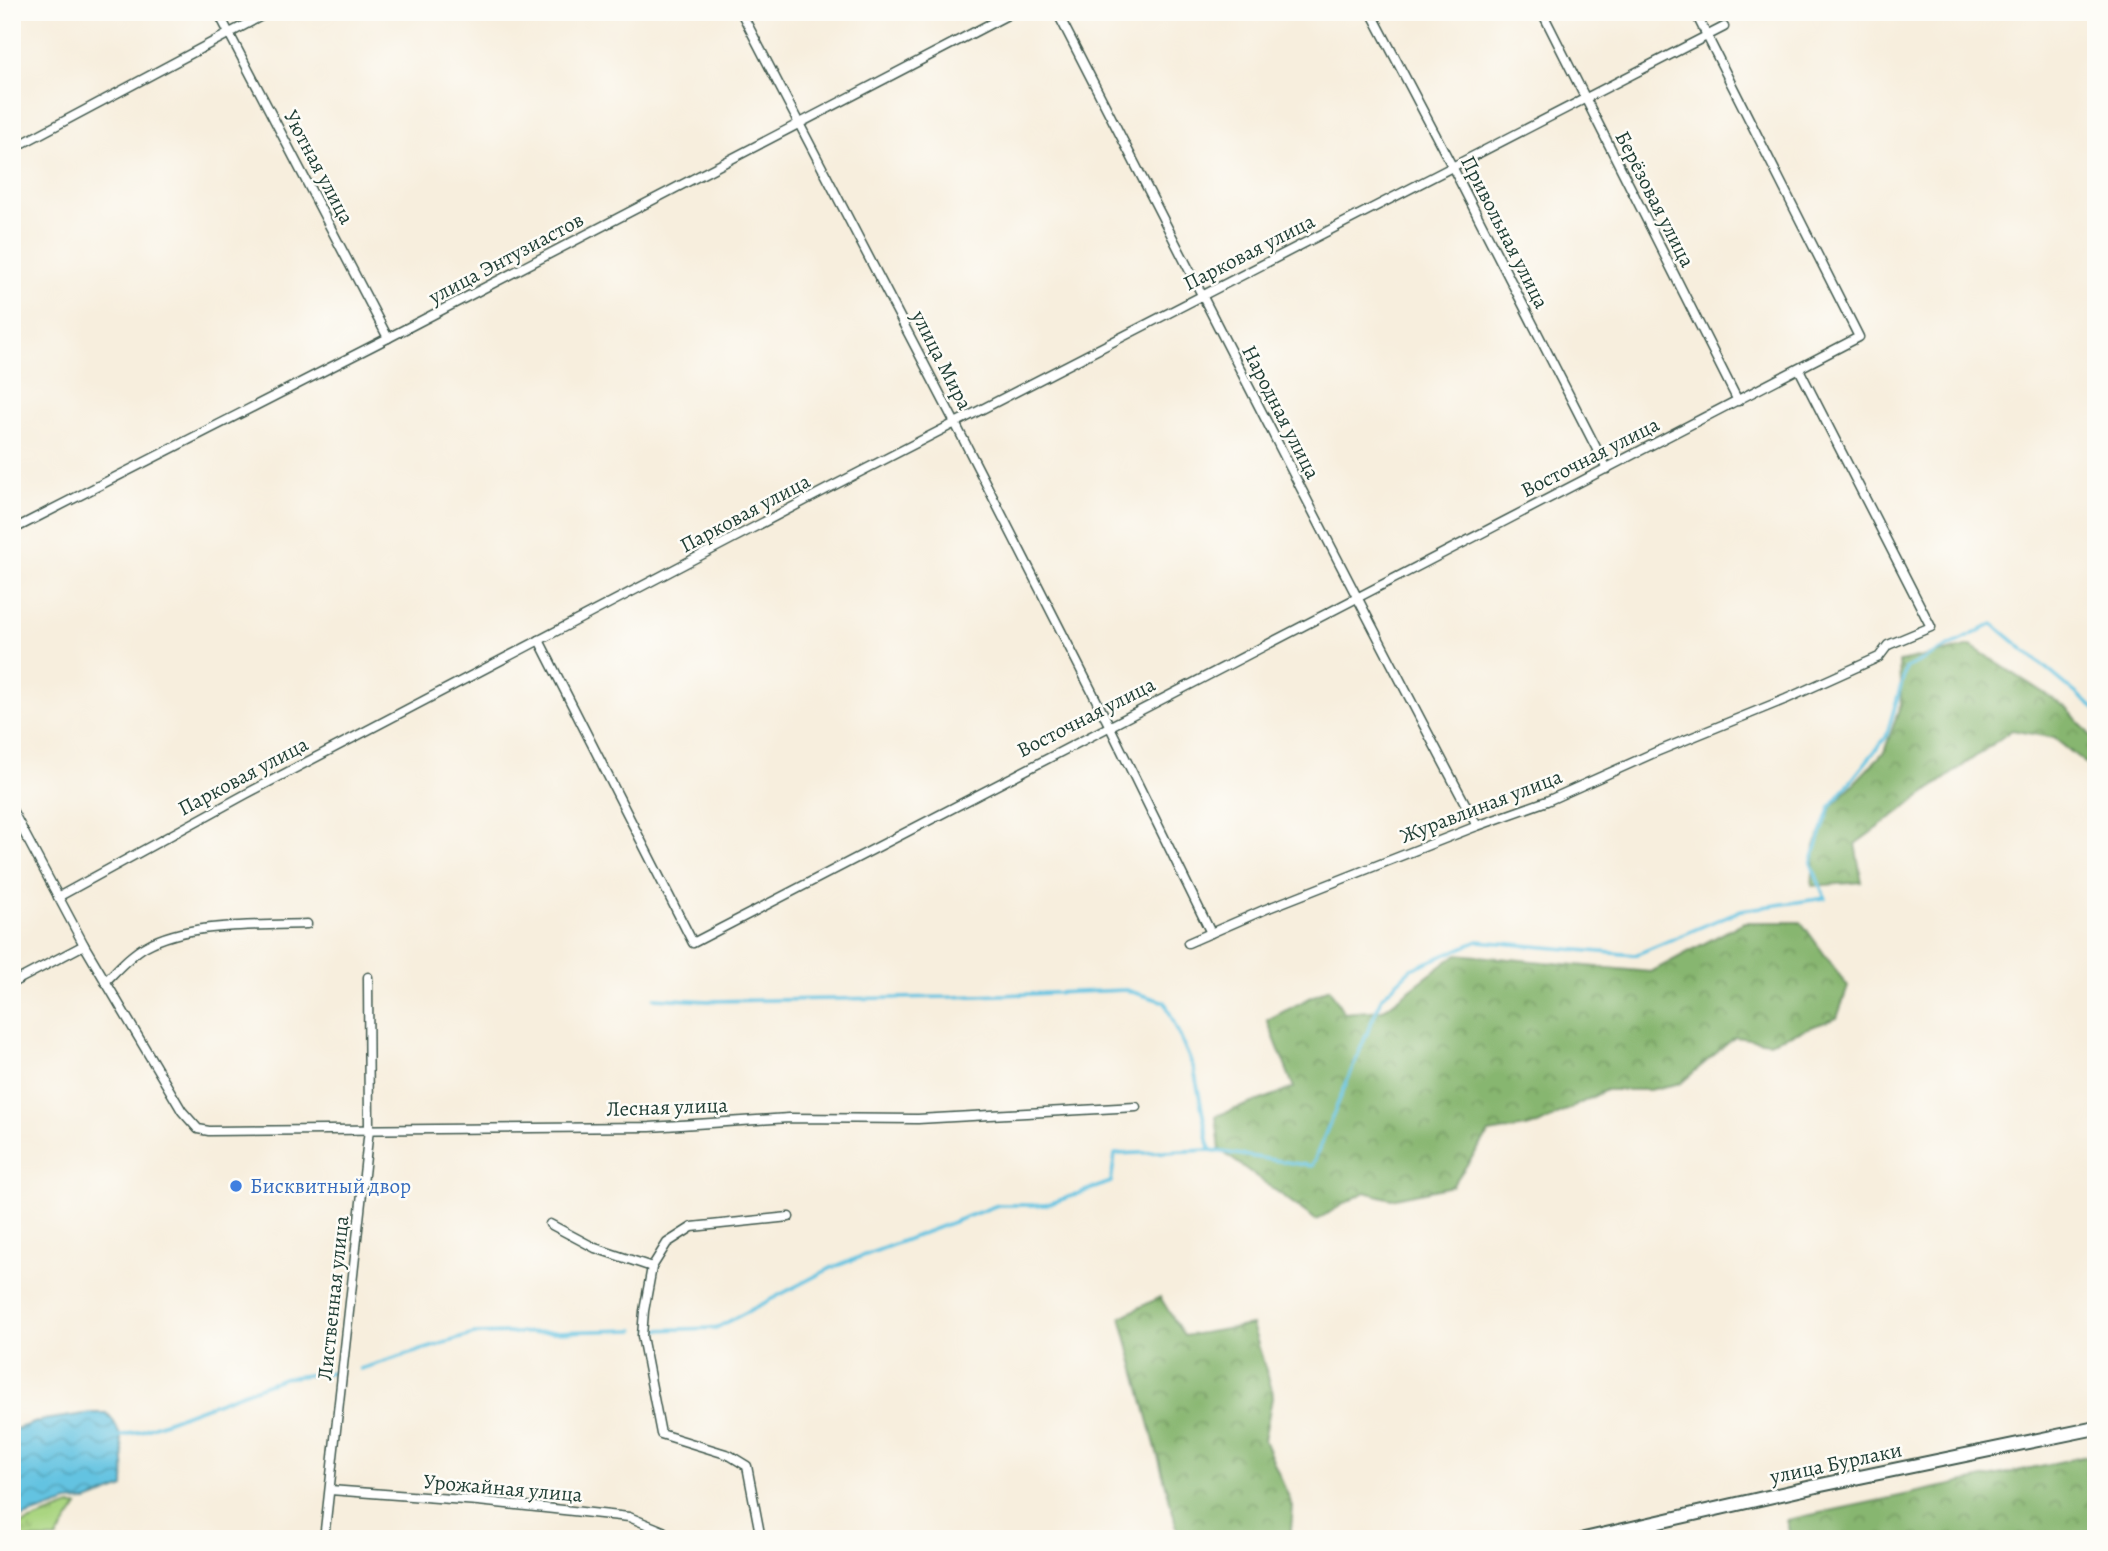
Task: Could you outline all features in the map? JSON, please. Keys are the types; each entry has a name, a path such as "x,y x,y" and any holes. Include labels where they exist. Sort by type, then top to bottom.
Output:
{"street":[{"name":"Уютная улица","path":"218,12 388,338"},
{"path":"12,149 270,12"},
{"name":"улица Мира","path":"741,12 955,423 1109,725 1211,933"},
{"name":"улица Энтузиастов","path":"12,530 388,338 1013,12"},
{"name":"Народная улица","path":"1057,12 1356,598 1477,826"},
{"name":"Привольная улица","path":"1371,12 1607,468"},
{"name":"Берёзовая улица","path":"1542,12 1738,401"},
{"path":"1695,12 1707,36"},
{"name":"Парковая улица","path":"58,897 246,794 539,640 1202,294 1586,100 1724,27"},
{"name":"Восточная улица","path":"539,640 693,943 1859,337 1707,36"},
{"name":"Журавлиная улица","path":"1188,943 1266,909 1477,826 1548,802 1656,752 1786,699 1878,657 1888,645 1931,627 1799,369"},
{"path":"12,810 105,982 142,947 165,937 205,930 307,924"},
{"path":"12,983 84,945"},
{"name":"Лиственная улица","path":"324,1539 369,1129 368,977"},
{"name":"Лесная улица","path":"105,982 182,1111 198,1129 650,1126 789,1118 918,1119 1136,1107"},
{"path":"761,1539 747,1466 729,1455 661,1434 642,1336 644,1311 652,1267 667,1243 692,1227 789,1217"},
{"path":"550,1224 595,1248 652,1267"},
{"name":"улица Бурлаки","path":"1584,1539 1631,1534 1821,1485 2096,1428"},
{"name":"Урожайная улица","path":"330,1490 478,1501 629,1517 663,1531 663,1539"}],"green space":[{"path":"1971,646 2067,708 2096,742 2096,772 2054,738 2012,730 1855,844 1862,882 1812,886 1815,846 1833,805 1884,752 1901,704 1899,662"},
{"path":"1744,922 1801,922 1848,987 1837,1018 1769,1042 1735,1037 1681,1083 1649,1090 1606,1090 1538,1125 1489,1133 1452,1186 1391,1199 1365,1192 1316,1220 1220,1150 1216,1116 1294,1088 1267,1020 1329,988 1344,1013 1383,1010 1457,954 1651,972"},
{"path":"1160,1297 1184,1336 1252,1325 1273,1393 1264,1440 1293,1507 1290,1539 1180,1539 1121,1317"},
{"path":"2096,1454 2096,1539 1790,1539 1787,1520"},
{"path":"70,1506 78,1506 56,1539 12,1539 12,1528"}],"water":[{"path":"107,1413 121,1438 124,1487 87,1501 68,1502 12,1521 12,1430 43,1420"}],"waterway":[{"path":"651,1330 716,1328 831,1268 998,1205 1046,1205 1111,1182 1115,1154 1210,1150 1312,1166 1382,997 1411,969 1478,941 1635,955 1741,910 1825,898 1811,863 1831,806 1886,737 1906,668 1993,624 2096,710"},
{"path":"654,998 708,1001 951,997 1126,990 1165,1002 1194,1069 1210,1150"},
{"path":"360,1369 474,1334 634,1330"},
{"path":"116,1437 141,1431 283,1378 334,1372"}],"place":[{"name":"Бисквитный двор","path":"236,1186"}]}
